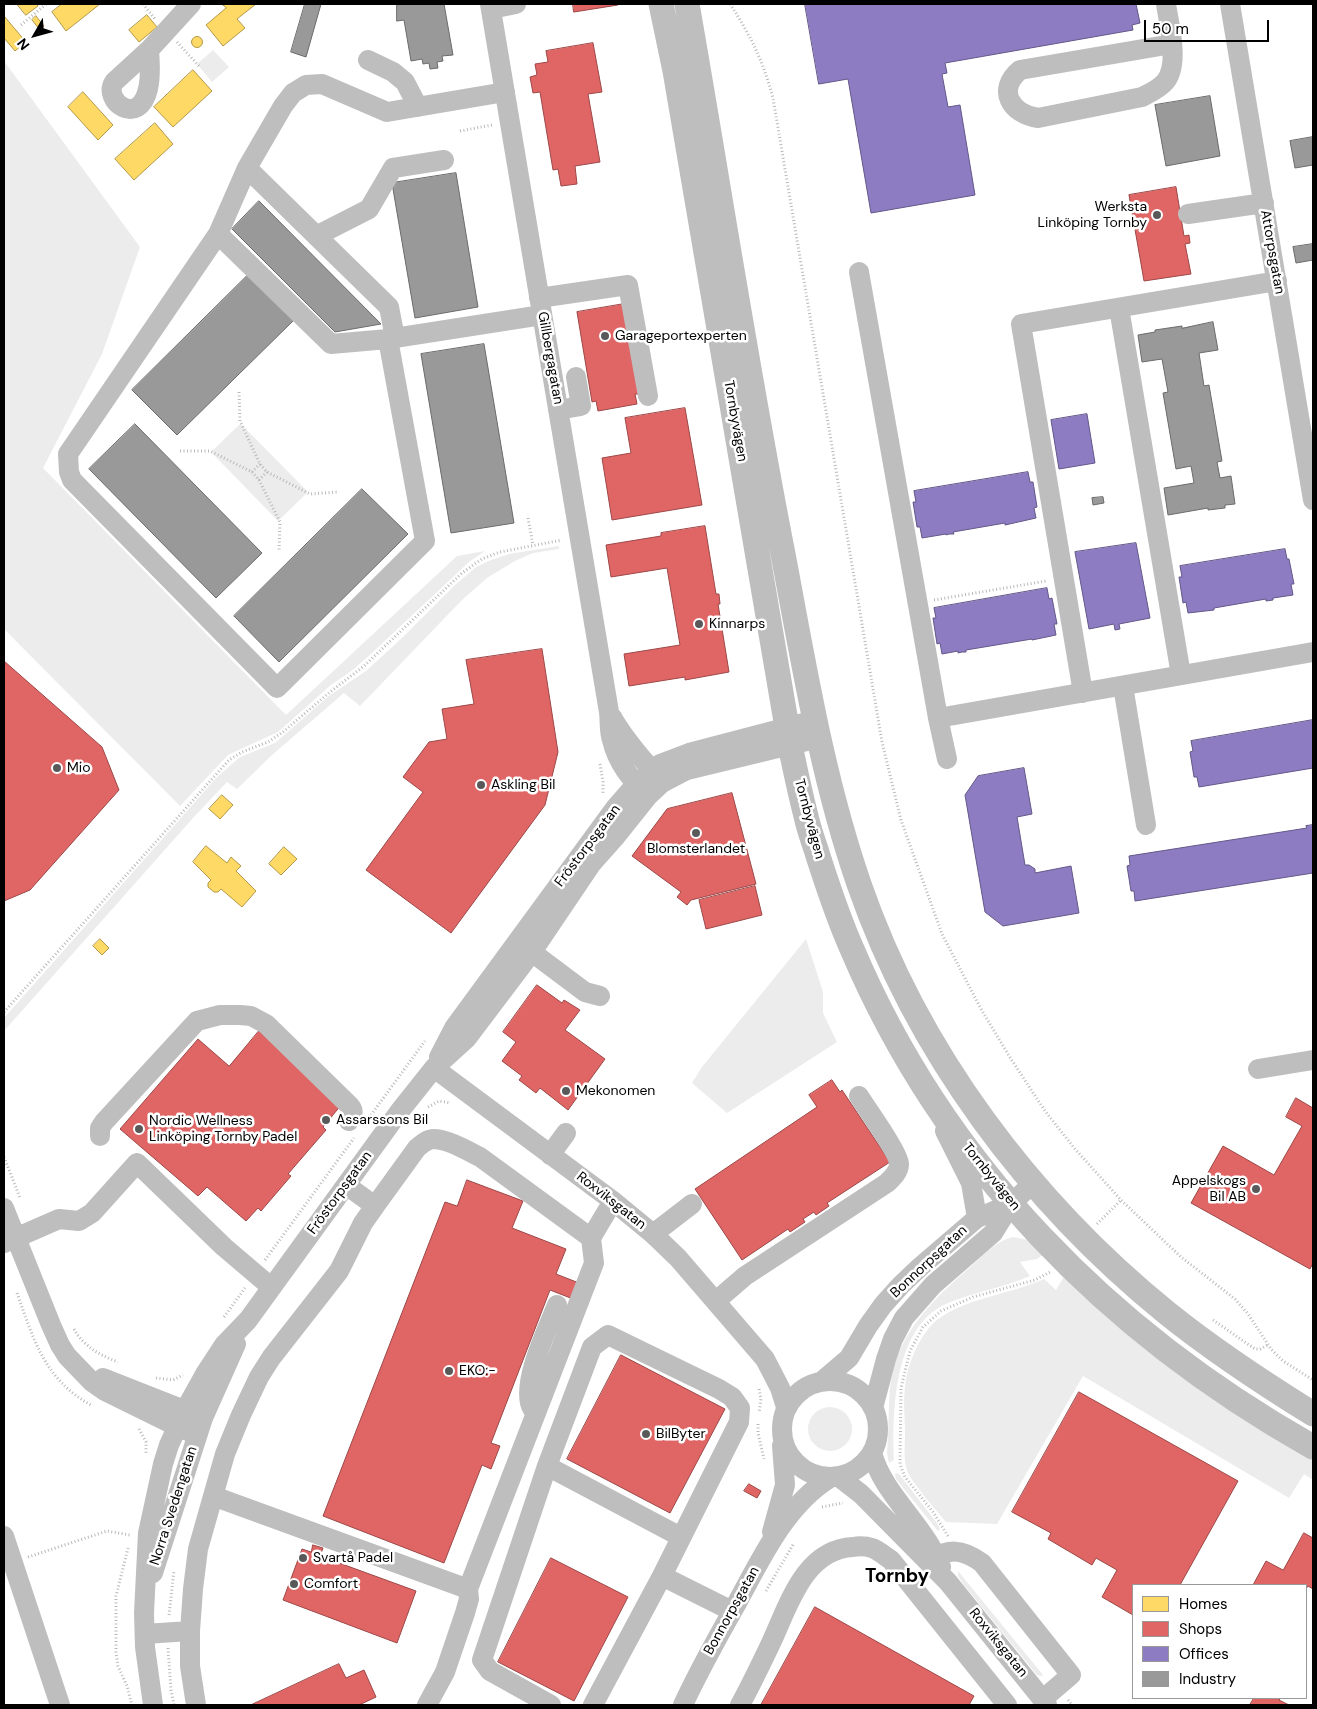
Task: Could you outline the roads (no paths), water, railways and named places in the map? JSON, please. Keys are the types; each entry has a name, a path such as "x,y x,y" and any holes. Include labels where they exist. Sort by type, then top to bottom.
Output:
{"main road":[{"name":"Tornbyvägen","path":"661,4 677,81 788,736 806,818 832,899 852,950 875,999 915,1071 974,1159 1010,1204 1054,1251 1128,1320 1223,1392 1305,1442"},
{"name":"Tornbyvägen","path":"687,4 757,422 817,729 836,812 860,887 901,983 931,1039 956,1080 986,1123 1033,1183 1075,1230 1156,1304 1186,1328 1262,1382 1312,1411"}],"street":[{"path":"149,50 191,4"},
{"path":"490,6 516,4"},
{"path":"1166,4 1172,44 1173,59 1171,72 1166,82 1155,90 1142,97 1038,118 1029,117 1018,110 1012,104 1008,95 1008,85 1013,76 1020,70 1172,44"},
{"name":"Attorpsgatan","path":"1230,4 1312,491"},
{"name":"Gillbergagatan","path":"490,6 496,94 541,307 609,712 649,783"},
{"path":"368,60 393,72 405,82 418,107"},
{"path":"247,168 389,307 391,338 425,542 277,688 72,480 67,462 68,454 218,234 247,168 283,106 293,93 306,85 322,84 387,112 496,94"},
{"path":"316,236 369,209 393,168 444,160"},
{"path":"1188,214 1264,203"},
{"path":"218,234 331,344 391,338 541,307 628,285 648,396"},
{"path":"859,272 938,718 947,759"},
{"path":"1083,692 1021,324 1277,281"},
{"path":"1119,308 1182,675"},
{"path":"558,410 581,406 576,378"},
{"path":"938,718 1313,652"},
{"path":"1123,686 1146,824"},
{"name":"Fröstorpsgatan","path":"190,1422 208,1368 224,1345 248,1320 399,1112 434,1068 454,1028 525,946 616,808 649,783 660,764 689,753 788,736 817,729"},
{"path":"525,946 585,992 600,996"},
{"path":"100,1136 100,1128 104,1122 197,1021 220,1015 251,1016 266,1024 350,1106 353,1110 357,1127"},
{"path":"1258,1068 1313,1060"},
{"name":"Roxviksgatan","path":"434,1068 613,1201 653,1234 678,1258 765,1360 780,1388 786,1407"},
{"path":"915,1071 971,1184 977,1218"},
{"path":"716,1301 745,1276 887,1184 896,1174 899,1163 895,1152 859,1096"},
{"path":"550,1155 566,1133"},
{"path":"196,1705 190,1666 193,1589 198,1549 225,1454 259,1377 271,1358 339,1272 363,1223 417,1148 425,1142 434,1139 480,1157 591,1238"},
{"path":"17,1237 59,1219 79,1221 92,1213 137,1163 224,1247 271,1287"},
{"name":"Bonnorpsgatan","path":"873,1408 886,1359 893,1339 904,1318 933,1285 993,1233 1010,1204 1033,1183"},
{"path":"346,1185 375,1206"},
{"path":"427,1705 445,1672 465,1613 468,1589 594,1263 591,1238 613,1201"},
{"path":"653,1234 692,1204"},
{"name":"Bonnorpsgatan","path":"815,1384 849,1358 868,1326 901,1285 977,1218 1010,1204"},
{"path":"4,1208 60,1345 67,1356 80,1370 190,1422"},
{"path":"536,1414 530,1405 529,1389 532,1373 557,1304"},
{"path":"551,1705 490,1672 482,1660 547,1466 592,1347 608,1335 719,1389 732,1397 740,1408 739,1422 662,1576 593,1705"},
{"name":"Roxviksgatan","path":"765,1360 781,1371 815,1384"},
{"path":"841,1382 850,1385 867,1398 873,1408 878,1425 877,1440 872,1453 865,1463 855,1471 835,1477 812,1474 793,1461 786,1450 782,1437 782,1420 786,1407 797,1393 815,1384 841,1382"},
{"path":"1305,1442 1312,1411"},
{"name":"Norra Svedengatan","path":"153,1705 145,1647 148,1533 163,1464 190,1422"},
{"name":"Bonnorpsgatan","path":"683,1705 696,1677 768,1546 784,1484 782,1437"},
{"name":"Roxviksgatan","path":"872,1453 881,1477 939,1555 948,1582 1044,1699"},
{"path":"547,1466 681,1537"},
{"name":"Bonnorpsgatan","path":"768,1546 814,1501 818,1485 835,1477"},
{"name":"Roxviksgatan","path":"835,1477 861,1494 939,1555"},
{"path":"213,1496 468,1589"},
{"path":"4,1536 60,1705"},
{"path":"740,1705 786,1608 808,1571 820,1558 831,1551 861,1546 872,1548 891,1560 1007,1705"},
{"path":"939,1555 969,1554 982,1563 1071,1675 1044,1699"},
{"path":"662,1576 732,1611"},
{"path":"145,1634 190,1632"},
{"name":"Bonnorpsgatan","path":"668,1705 696,1677"}],"place":[{"name":"Werksta Linköping Tornby","path":"1157,215"},
{"name":"Garageportexperten","path":"605,336"},
{"name":"Kinnarps","path":"699,624"},
{"name":"Mio","path":"57,768"},
{"name":"Askling Bil","path":"481,785"},
{"name":"Blomsterlandet","path":"696,833"},
{"name":"Mekonomen","path":"566,1091"},
{"name":"Assarssons Bil","path":"326,1120"},
{"name":"Nordic Wellness Linköping Tornby Padel","path":"139,1129"},
{"name":"Appelskogs Bil AB","path":"1256,1189"},
{"name":"EKO:-","path":"449,1371"},
{"name":"BilByter","path":"646,1434"},
{"name":"Svartå Padel","path":"303,1558"},
{"name":"Comfort","path":"294,1584"}],"district":[{"name":"Tornby","path":"897,1577"}]}
